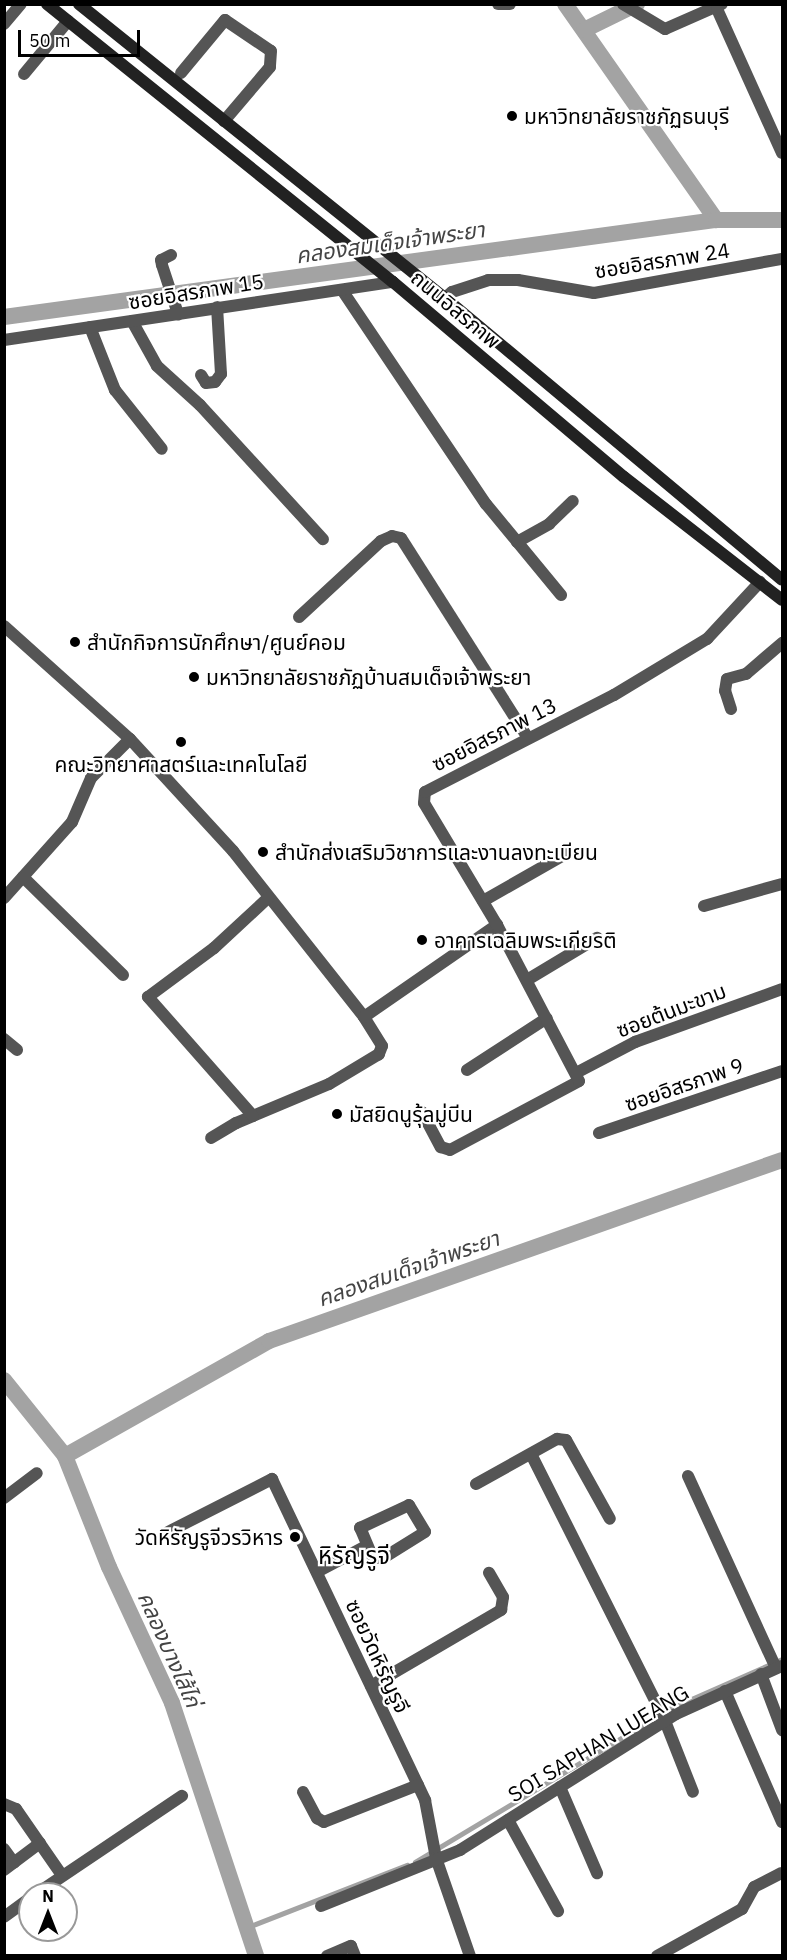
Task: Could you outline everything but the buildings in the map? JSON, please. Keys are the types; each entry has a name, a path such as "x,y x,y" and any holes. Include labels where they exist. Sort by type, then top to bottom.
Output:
{"main road":[{"name":"ถนนอิสรภาพ","path":"47,4 393,282 624,477 783,600"},
{"path":"79,4 445,298 783,580"}],"street":[{"path":"4,24 21,4"},
{"path":"498,4 510,4"},
{"path":"623,4 661,28 673,28 720,7 783,153"},
{"path":"181,73 225,20 271,51 270,67 224,121"},
{"path":"24,74 68,21"},
{"path":"171,255 161,260 175,302"},
{"name":"ซอยอิสรภาพ 24","path":"445,298 452,292 488,280 518,280 594,293 783,259"},
{"name":"ซอยอิสรภาพ 15","path":"4,340 132,321 175,302 217,306 393,282"},
{"path":"342,290 486,504 561,595"},
{"path":"201,375 206,383 215,382 221,374 217,306"},
{"path":"132,321 157,366 200,405 323,539"},
{"path":"90,327 114,390 162,449"},
{"path":"517,542 549,524 573,501"},
{"path":"299,617 381,541 392,536 401,538 528,738"},
{"name":"ซอยอิสรภาพ 13","path":"578,1077 497,925 422,798 425,792 614,695 707,639 760,582"},
{"path":"4,626 130,739 233,851 364,1017 382,1046 379,1054 304,1097 253,1116 211,1138"},
{"path":"731,709 725,691 727,679 746,674 783,643"},
{"path":"4,898 72,822 91,778 130,739"},
{"path":"483,901 568,852"},
{"path":"23,877 123,975"},
{"path":"704,906 783,884"},
{"path":"253,1116 148,997 214,948 268,898"},
{"path":"364,1017 497,925"},
{"path":"527,980 597,938"},
{"name":"ซอยต้นมะขาม","path":"422,1112 441,1147 450,1150 635,1042 783,989"},
{"path":"467,1071 547,1018"},
{"path":"4,1039 17,1050"},
{"name":"ซอยอิสรภาพ 9","path":"599,1133 783,1071"},
{"path":"476,1484 557,1439 566,1440 610,1519"},
{"path":"531,1454 665,1721 693,1792"},
{"path":"4,1498 37,1473"},
{"path":"688,1476 779,1667"},
{"name":"ซอยวัดหิรัญรูจี","path":"168,1532 272,1479 425,1800 435,1856 470,1956"},
{"path":"405,1505 413,1507 424,1527 422,1536 383,1558 373,1558 366,1546 360,1528 405,1505"},
{"path":"317,1572 366,1546"},
{"path":"371,1686 501,1610 503,1597 489,1573"},
{"name":"SOI SAPHAN LUEANG","path":"321,1905 435,1856 460,1850 665,1721 779,1667"},
{"path":"761,1674 783,1730"},
{"path":"725,1691 783,1822"},
{"path":"303,1792 317,1818 324,1822 418,1785"},
{"path":"560,1787 597,1874"},
{"path":"52,1882 182,1797"},
{"path":"4,1804 16,1809 62,1874"},
{"path":"508,1820 558,1911"},
{"path":"4,1849 9,1867 40,1843"},
{"path":"657,1956 742,1909 754,1887 783,1873"},
{"path":"4,1917 18,1907"},
{"path":"327,1956 351,1946 355,1956"}],"waterway":[{"path":"565,4 716,220"},
{"path":"584,30 637,4"},
{"name":"คลองสมเด็จเจ้าพระยา","path":"4,317 716,220 782,220"},
{"name":"คลองสมเด็จเจ้าพระยา","path":"65,1456 269,1341 782,1160"},
{"name":"คลองบางไส้ไก่","path":"4,1380 65,1456 109,1567 172,1703 256,1956"},
{"path":"415,1862 671,1708 782,1659"},
{"path":"248,1927 407,1865"}],"place":[{"name":"มหาวิทยาลัยราชภัฏธนบุรี","path":"512,116"},
{"name":"สำนักกิจการนักศึกษา/ศูนย์คอม","path":"75,642"},
{"name":"มหาวิทยาลัยราชภัฏบ้านสมเด็จเจ้าพระยา","path":"194,677"},
{"name":"คณะวิทยาศาสตร์และเทคโนโลยี","path":"181,742"},
{"name":"สำนักส่งเสริมวิชาการและงานลงทะเบียน","path":"263,852"},
{"name":"อาคารเฉลิมพระเกียรติ","path":"422,940"},
{"name":"มัสยิดนูรุ้ลมู่บีน","path":"337,1114"},
{"name":"วัดหิรัญรูจีวรวิหาร","path":"295,1537"}],"district":[{"name":"หิรัญรูจี","path":"354,1556"}]}
